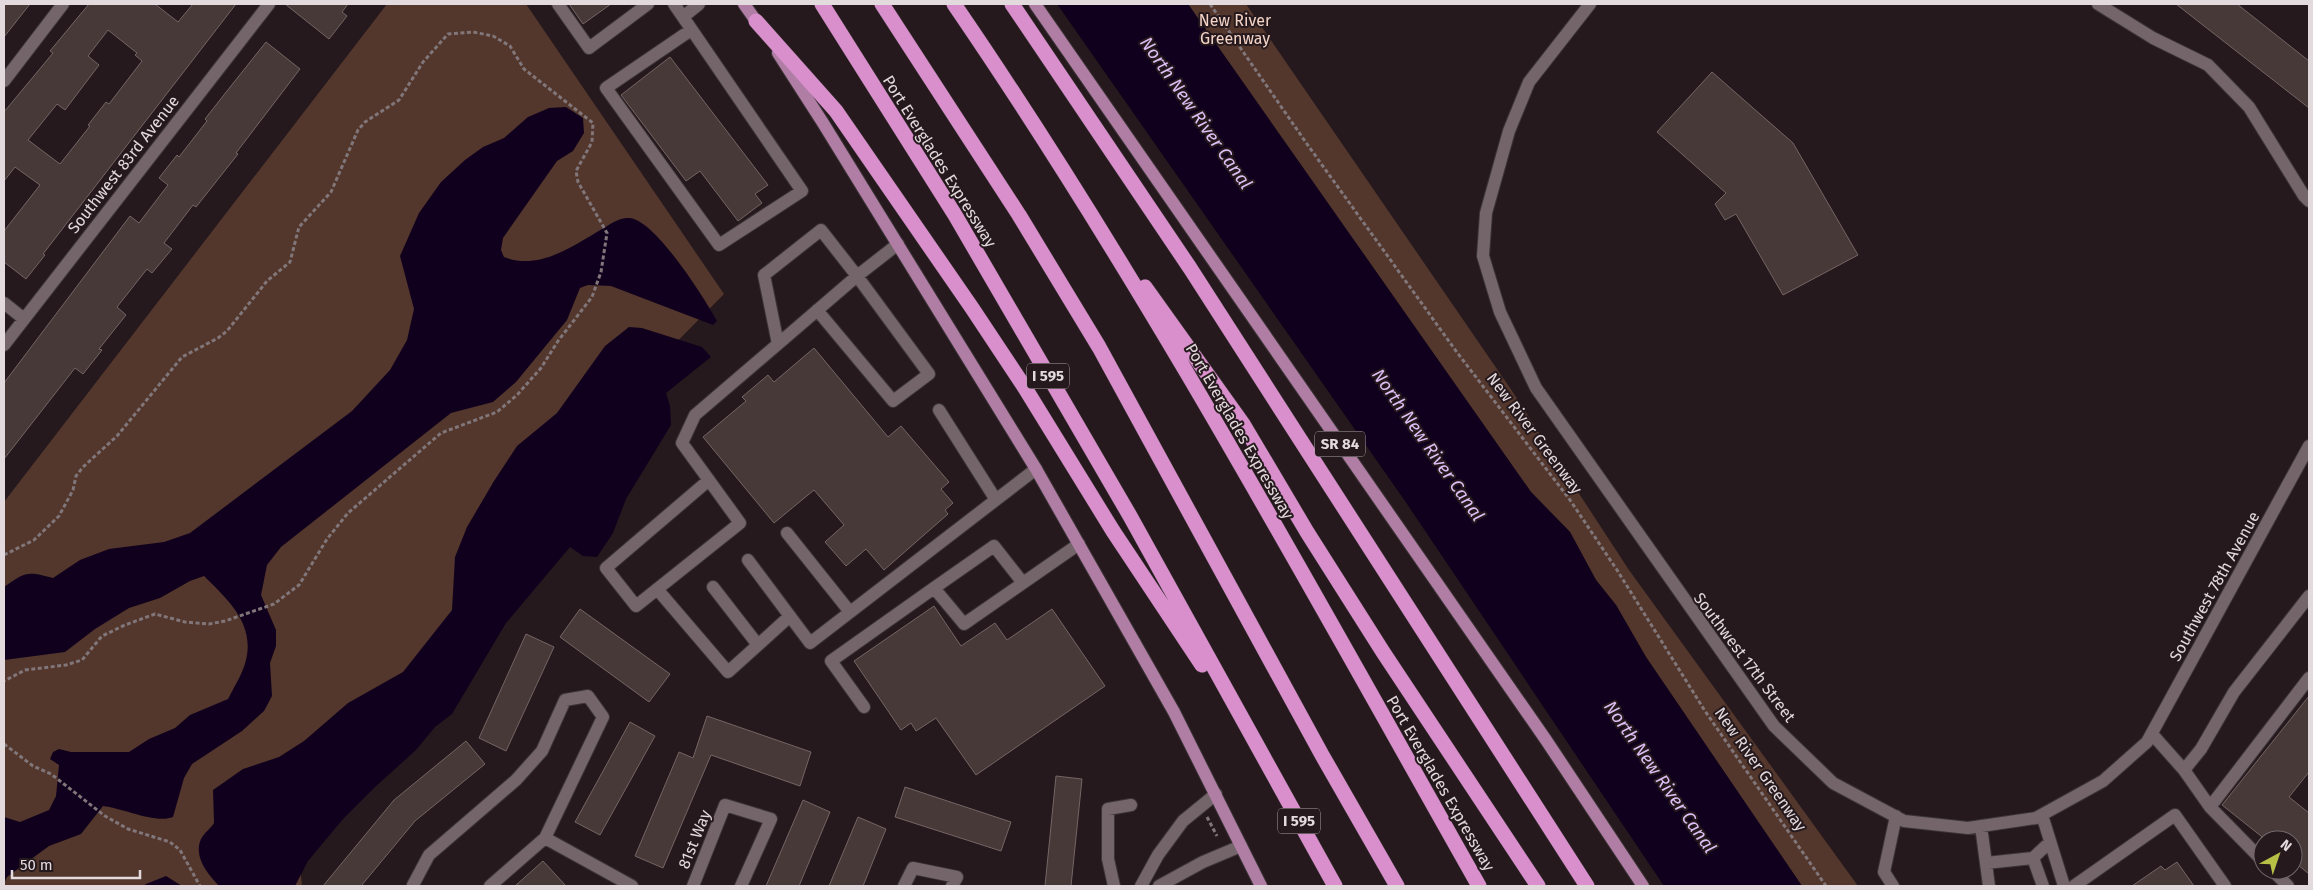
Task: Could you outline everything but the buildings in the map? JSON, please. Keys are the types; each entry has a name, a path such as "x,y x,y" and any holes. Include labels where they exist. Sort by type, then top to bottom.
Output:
{"highway":[{"name":"Port Everglades Expressway","path":"822,4 955,215 1130,516 1335,886"},
{"path":"882,4 1014,207 1099,346 1322,755 1398,886"},
{"name":"Port Everglades Expressway","path":"954,4 1085,202 1258,496 1479,886"},
{"path":"1012,4 1190,268 1587,886"},
{"path":"756,21 836,111 1025,388 1112,531 1262,756"},
{"path":"1085,202 1243,424 1383,652 1538,886"}],"main road":[{"path":"744,4 824,122 1036,469 1137,645 1216,794 1260,886"},
{"name":"SR 84","path":"1035,4 1546,740 1643,886"}],"street":[{"path":"4,81 63,4"},
{"name":"Southwest 83rd Avenue","path":"4,345 8,330 24,319 269,4"},
{"path":"558,4 589,48 648,4"},
{"path":"674,4 802,191 719,245 606,88 691,30"},
{"path":"683,17 699,4"},
{"name":"Southwest 17th Street","path":"1590,4 1530,82 1509,130 1486,212 1482,256 1500,312 1536,388 1688,608 1774,726 1833,783 1904,821 1968,828 2036,818 2102,781 2150,738"},
{"path":"2098,4 2153,38 2208,65 2249,107 2304,196 2309,200"},
{"path":"778,344 764,275 822,230 930,374 893,401 817,310"},
{"path":"709,480 606,568 636,606 740,523 709,480 682,443 694,415 857,276 898,244"},
{"path":"4,303 24,319"},
{"path":"939,410 996,500"},
{"name":"Southwest 78th Avenue","path":"2150,738 2309,446"},
{"path":"748,560 810,643 1036,469"},
{"path":"788,533 850,612"},
{"path":"934,588 964,624 1079,544"},
{"path":"864,707 831,661 994,546 1022,583"},
{"path":"714,587 758,645"},
{"path":"657,590 728,672 790,616"},
{"path":"2184,770 2201,749 2234,692 2309,596"},
{"path":"2210,807 2309,678"},
{"path":"414,886 429,855 516,780 542,752 565,700 588,696 604,717 545,838 490,886"},
{"path":"2150,738 2184,770 2210,807 2253,851"},
{"path":"1141,886 1158,855 1183,821 1216,794"},
{"name":"81st Way","path":"693,886 725,805 771,819 741,886"},
{"path":"1114,886 1108,859 1108,809 1131,805"},
{"path":"2042,815 2064,886"},
{"path":"2074,886 2090,882 2175,815 2225,886"},
{"path":"1893,886 1884,872 1896,816"},
{"path":"1981,826 1989,886"},
{"path":"545,838 632,886"},
{"path":"1986,863 2033,858 2050,842"},
{"path":"1160,886 1203,862 1241,846"},
{"path":"2033,858 2043,886"},
{"path":"904,886 913,868 957,877 952,886"}],"path":[{"name":"New River Greenway","path":"1210,4 1307,144 1450,343 1570,500 1617,570 1705,712 1826,886"},
{"path":"4,555 34,540 59,516 73,490 76,476 123,429 182,357 218,338 227,331 268,282 290,262 299,227 331,192 358,130 365,122 399,100 423,62 448,34 473,32 493,36 510,46 524,69 593,123 592,142 576,171 578,182 607,233 607,248 601,272 592,297 558,341 541,368 517,395 497,412 441,432 348,513 327,539 299,584 274,604 209,624 184,622 155,614 102,636 82,660 66,665 25,670 4,681"},
{"path":"4,744 33,766 51,774 105,816 128,829 170,842 180,850 200,886"},
{"path":"1207,816 1220,840"}],"green space":[{"path":"387,4 526,4 724,294 649,370 298,846 302,886 4,886 4,502"},
{"name":"New River Greenway","path":"1188,4 1246,4 1510,388 1629,570 1858,886 1802,886 1646,657 1616,605 1596,580 1570,532 1531,492"}],"water":[{"name":"North New River Canal","path":"1057,4 1188,4 1531,492 1570,532 1596,580 1616,605 1646,657 1802,886 1664,886 1405,501"},
{"path":"566,107 583,118 584,133 573,151 557,161 503,238 501,250 504,257 517,261 543,259 567,249 615,221 630,218 641,222 666,246 679,262 717,321 713,325 611,286 588,285 580,288 567,320 516,382 493,402 451,413 281,547 267,565 261,595 276,630 276,646 270,663 272,696 264,711 242,731 192,764 184,778 173,817 158,819 103,806 81,834 49,846 7,877 4,883 4,817 20,822 49,810 56,796 59,765 50,759 53,752 59,749 71,752 129,752 149,739 175,728 190,715 228,699 243,670 248,647 243,623 237,613 204,576 190,581 160,598 129,608 95,629 65,652 4,660 4,587 27,574 37,574 53,578 80,560 109,549 164,542 190,533 352,411 390,370 407,340 414,309 400,256 419,213 441,182 465,160 483,147 504,138 528,117 549,108"},
{"path":"629,327 642,328 702,347 711,357 666,393 670,406 671,425 626,499 613,533 597,557 583,556 570,547 506,623 452,714 435,727 416,750 343,819 308,861 295,886 219,886 206,871 199,852 201,839 214,823 213,790 243,769 279,757 304,741 348,703 403,672 452,610 455,557 467,527 494,481 517,446 557,413 605,346"},
{"path":"166,876 182,886 143,886 146,884"}]}
